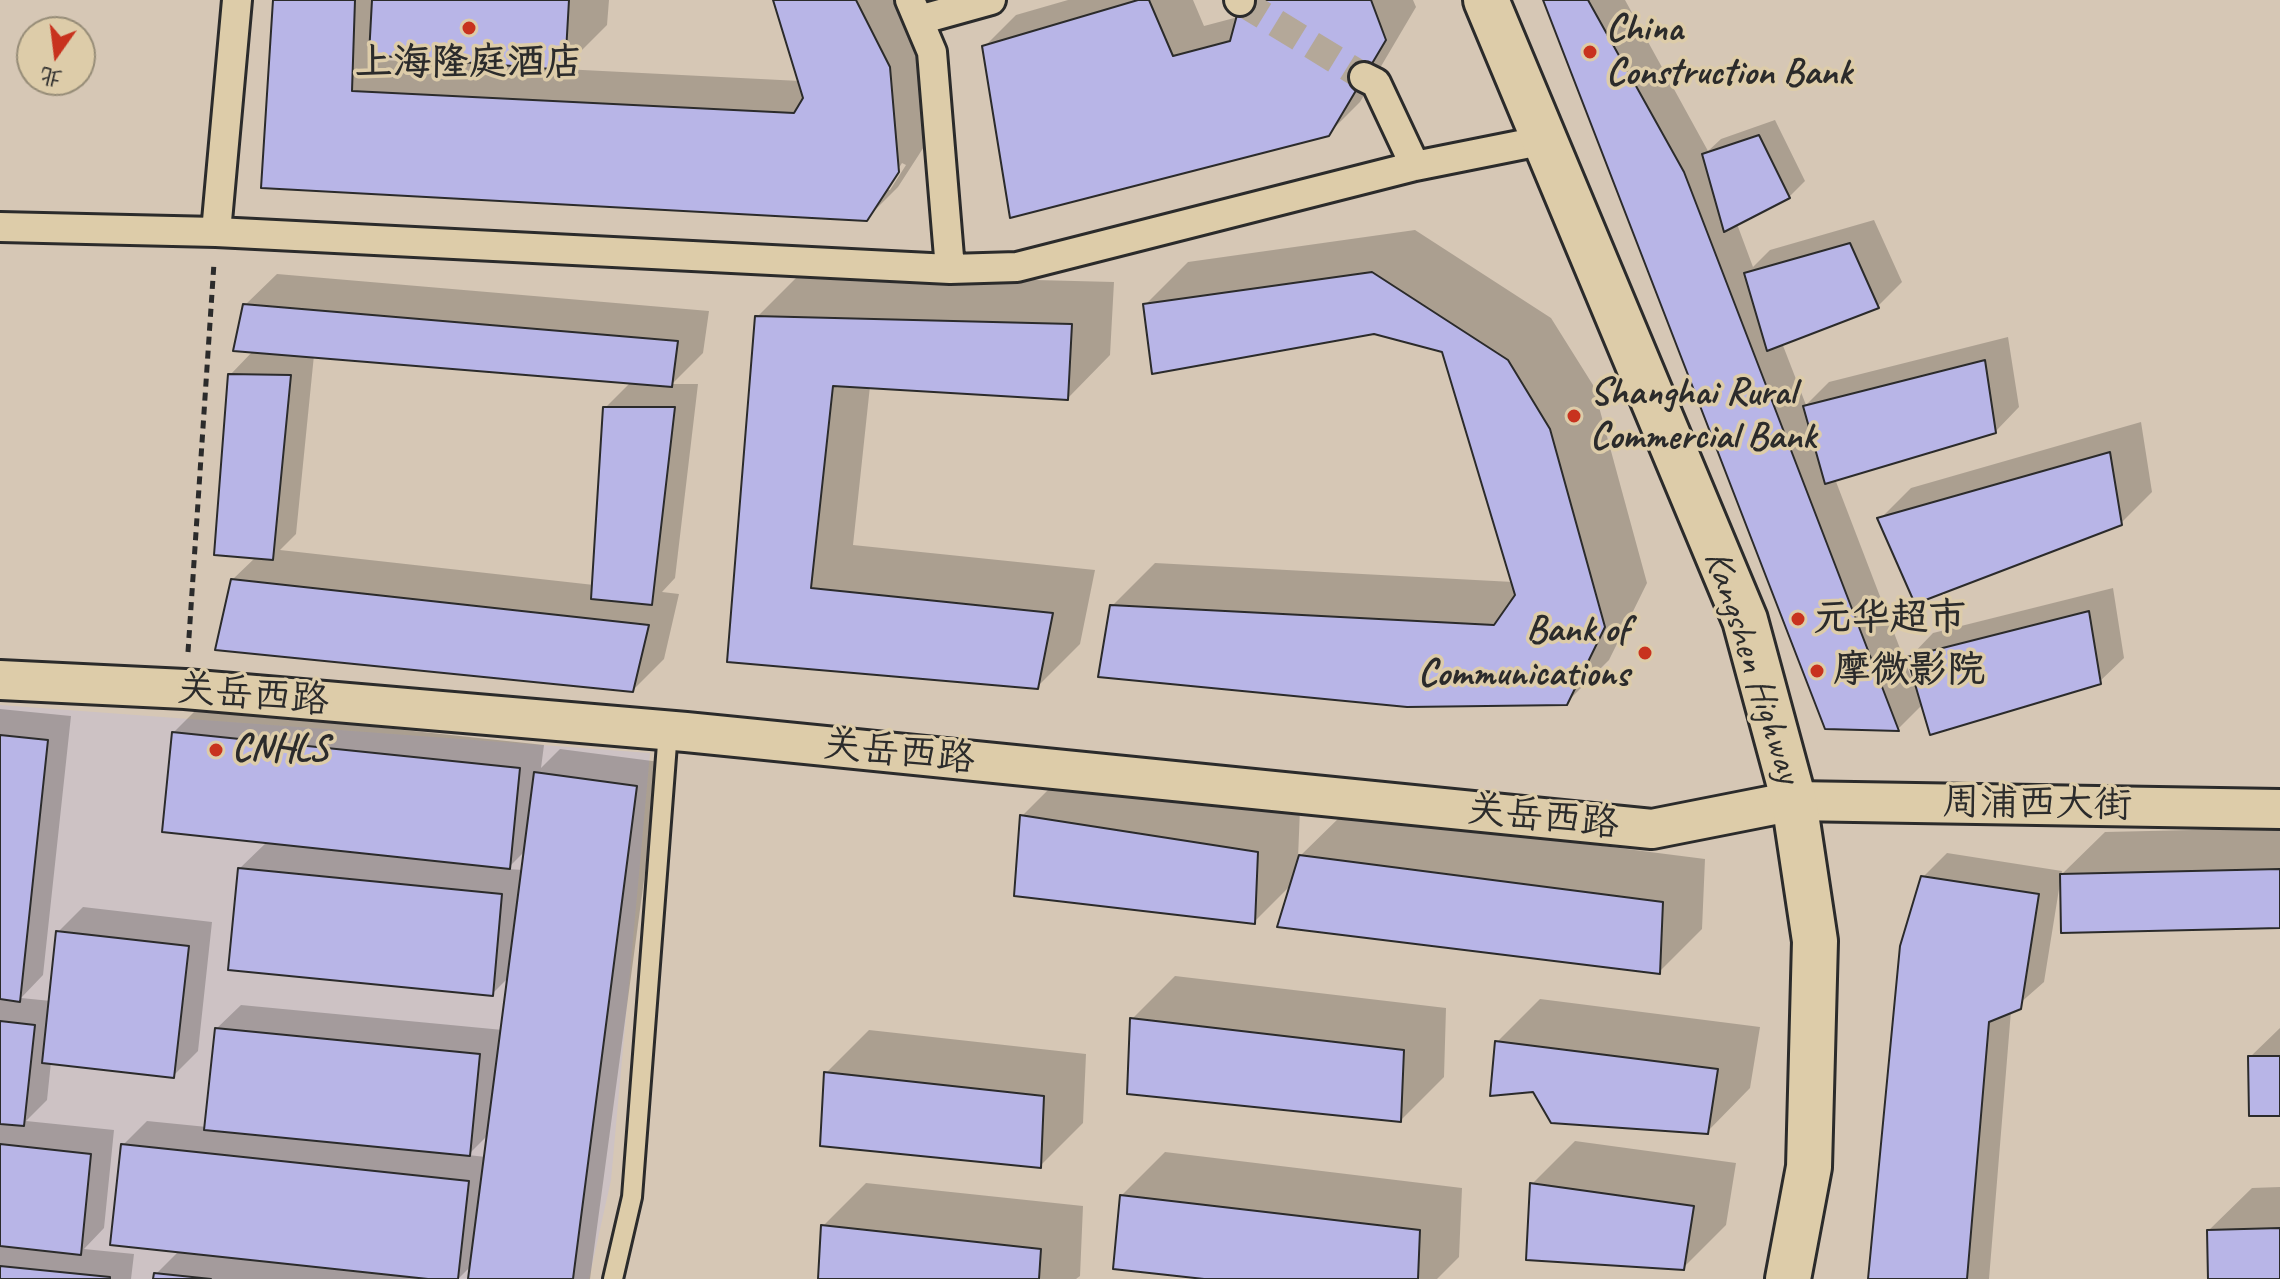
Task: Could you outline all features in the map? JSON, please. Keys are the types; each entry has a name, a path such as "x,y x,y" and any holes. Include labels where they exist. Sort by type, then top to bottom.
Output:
{"street":[{"path":"216,232 237,0"},
{"path":"950,269 932,52 914,10 991,0"},
{"name":"Kangshen Highway","path":"1486,0 1745,620 1794,801 1815,941 1809,1167 1788,1279"},
{"path":"1364,77 1376,83 1415,166"},
{"path":"0,227 216,232 950,269 1017,267 1415,166 1545,140"},
{"name":"关岳西路","path":"0,680 185,689 668,731 1652,829 1794,801"},
{"name":"周浦西大街","path":"1794,801 2280,809"}],"lane":[{"path":"613,1279 632,1197 668,731"}],"path":[{"path":"185,689 216,232"}],"shaded area":[{"path":"0,705 650,753 611,1180 589,1279 0,1279"}],"building":[{"path":"273,0 355,0 352,91 794,113 803,98 773,0 856,0 890,67 899,172 867,221 261,188"},
{"name":"上海隆庭酒店","path":"372,0 569,0 565,70 369,55"},
{"path":"1138,0 1149,0 1173,56 1230,41 1241,0 1371,0 1386,40 1329,136 1010,218 982,46"},
{"path":"1543,0 1588,0 1684,172 1899,731 1825,729"},
{"path":"1759,135 1790,198 1724,232 1702,154"},
{"path":"1850,243 1879,308 1767,351 1744,273"},
{"path":"1372,272 1508,360 1550,429 1605,627 1567,705 1407,707 1098,677 1110,605 1494,625 1515,595 1442,352 1374,334 1152,374 1143,304"},
{"path":"243,304 678,341 672,387 233,351"},
{"path":"755,316 1072,324 1068,400 833,386 811,588 1053,613 1038,689 727,662"},
{"path":"1985,360 1996,433 1825,484 1803,406"},
{"path":"228,374 291,375 273,560 214,555"},
{"path":"603,407 675,407 652,605 591,599"},
{"path":"2110,452 2122,525 1915,604 1877,518"},
{"path":"231,579 649,625 633,692 215,650"},
{"path":"2089,611 2101,684 1930,735 1907,657"},
{"path":"172,732 520,768 510,869 162,832"},
{"path":"0,735 48,740 20,1002 0,999"},
{"path":"534,772 637,786 573,1279 468,1279"},
{"path":"1020,815 1258,852 1255,924 1014,896"},
{"path":"1299,855 1663,902 1660,974 1277,927"},
{"path":"238,868 502,894 493,996 228,970"},
{"path":"2280,869 2280,928 2061,933 2060,874"},
{"path":"1921,876 2039,894 2021,1009 1989,1022 1967,1279 1868,1279 1900,946"},
{"path":"56,931 189,946 174,1078 42,1063"},
{"path":"1130,1018 1404,1050 1401,1122 1127,1094"},
{"path":"0,1021 35,1025 24,1126 0,1124"},
{"path":"215,1028 480,1054 470,1156 204,1130"},
{"path":"1495,1041 1718,1069 1708,1134 1551,1123 1533,1092 1490,1096"},
{"path":"2248,1056 2280,1056 2280,1116 2249,1116"},
{"path":"824,1072 1044,1096 1041,1168 820,1146"},
{"path":"0,1144 91,1154 81,1255 0,1246"},
{"path":"121,1144 469,1181 458,1279 428,1279 110,1245"},
{"path":"1530,1183 1694,1206 1684,1270 1526,1260"},
{"path":"1120,1195 1420,1230 1418,1279 1204,1279 1113,1269"},
{"path":"821,1225 1041,1249 1039,1279 818,1279"},
{"path":"2280,1228 2280,1279 2208,1279 2207,1230"},
{"path":"0,1266 110,1277 110,1279 0,1279"},
{"path":"154,1273 211,1279 153,1279"}],"tunnel":[{"path":"1240,1 1364,77"}],"place":[{"name":"上海隆庭酒店","path":"469,28"},
{"name":"China Construction Bank","path":"1590,52"},
{"name":"Shanghai Rural Commercial Bank","path":"1574,416"},
{"name":"元华超市","path":"1798,619"},
{"name":"Bank of Communications","path":"1645,653"},
{"name":"摩微影院","path":"1817,671"},
{"name":"CNHLS","path":"216,750"}]}
